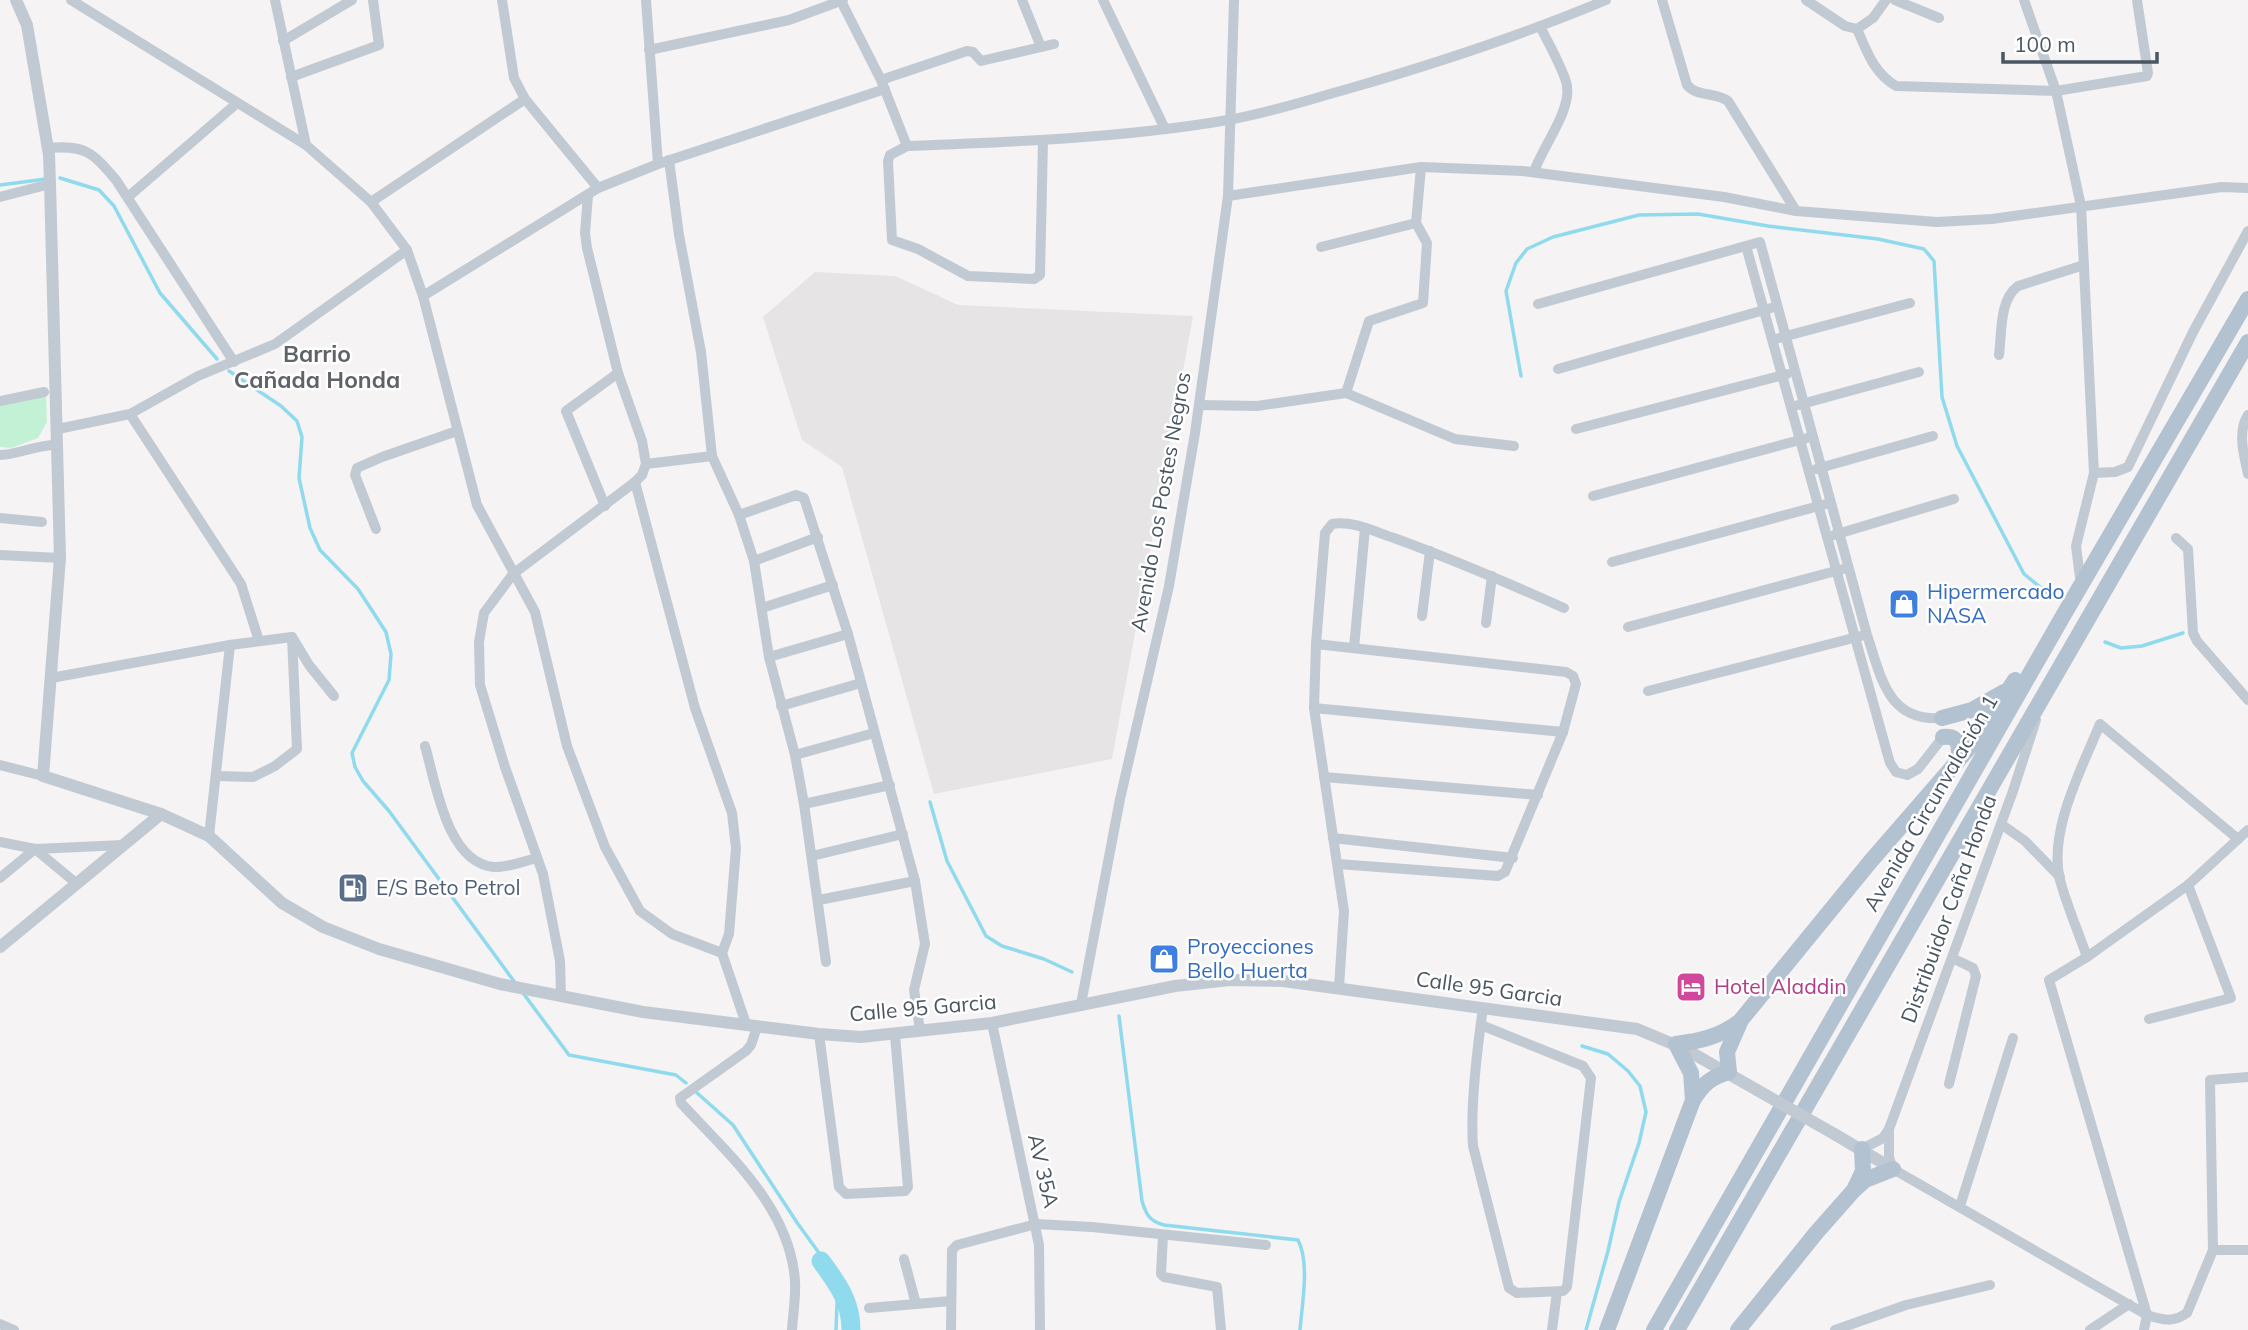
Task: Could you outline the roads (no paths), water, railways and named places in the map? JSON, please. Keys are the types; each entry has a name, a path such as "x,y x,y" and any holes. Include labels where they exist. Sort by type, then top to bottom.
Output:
{"main road":[{"name":"Avenida Circunvalación 1","path":"1654,1330 2248,299"},
{"path":"1677,1330 2248,342"},
{"path":"1607,1330 1693,1100 1702,1086 1713,1077 1729,1072 1727,1052 1741,1020 1870,862 1975,741 2009,689 2063,616"},
{"path":"1942,718 1987,703 2009,689"},
{"path":"1944,737 1955,738 1959,742 1961,747 1958,760"},
{"path":"1693,1100 1691,1073 1676,1044 1704,1040 1725,1033 1741,1020"},
{"path":"1854,1190 1863,1171 1861,1149"},
{"path":"1738,1330 1854,1190 1866,1181 1893,1169"}],"street":[{"path":"0,765 43,776 60,558 48,148 27,25 16,0"},
{"path":"71,0 306,145 371,202 407,250 423,296 478,505 535,612 566,747 605,847 640,911 657,926 672,934 722,954"},
{"path":"275,0 306,145"},
{"path":"283,40 352,0"},
{"path":"291,77 379,45 373,0"},
{"path":"502,0 513,71 525,99 598,187"},
{"path":"646,0 649,50 663,162 701,352 712,456 739,515 754,561 769,657 795,755 804,804 826,962"},
{"path":"1022,0 1041,47"},
{"path":"1104,0 1165,129"},
{"name":"Avenido Los Postes Negros","path":"1081,1004 1119,799 1169,586 1199,405 1228,196 1234,0"},
{"path":"1043,141 1040,275 1034,279 968,276 918,249 892,240 888,161 890,155 907,146 1043,141 1231,120 1414,69 1540,26 1606,0"},
{"path":"1661,0 1689,88 1721,96 1728,101 1796,211"},
{"path":"1806,0 1845,26 1857,29 1873,18 1886,0"},
{"path":"1895,0 1939,18"},
{"path":"2024,0 2056,91 2081,206 2094,473 2076,546 2081,586"},
{"path":"1857,29 1873,66 1896,86 2056,91 2147,76 2137,0"},
{"path":"649,50 789,20 842,1 883,84 907,146"},
{"path":"1534,173 1539,156 1567,103 1567,86 1540,26"},
{"path":"423,296 598,187 967,51 973,52 981,61 1054,44"},
{"path":"371,202 525,99"},
{"path":"128,197 236,104"},
{"path":"48,148 69,146 85,149 97,158 128,197 234,362"},
{"path":"1346,393 1368,321 1423,303 1427,243 1416,223 1421,167"},
{"path":"1228,196 1421,167 1534,173 1724,197 1796,211 1937,222 1992,219 2222,187 2248,188"},
{"path":"0,197 50,184"},
{"path":"561,995 560,961 543,874 480,685 479,642 484,613 513,574 606,506 642,475 646,464 642,442 618,373 587,248 585,233 588,195"},
{"path":"1321,247 1416,223"},
{"path":"2094,473 2115,472 2128,467 2193,332 2248,230"},
{"path":"1538,304 1760,243 1821,467 1825,504"},
{"path":"1746,246 1810,472 1825,504 1834,535 1862,636 1890,763 1896,772 1907,775 1918,769 1944,737"},
{"path":"58,429 130,414 198,376 275,344 407,250"},
{"path":"1999,355 2006,300 2012,290 2084,265"},
{"path":"1755,276 1768,273"},
{"path":"1773,339 1910,303"},
{"path":"1558,369 1777,306"},
{"path":"1576,429 1795,372"},
{"path":"1792,407 1919,372"},
{"path":"606,506 566,411 618,373"},
{"path":"0,401 44,391"},
{"path":"1199,405 1257,406 1346,393 1455,439 1514,446"},
{"path":"130,414 241,584 259,641"},
{"path":"2248,415 2242,435 2248,474"},
{"path":"376,528 355,475 357,468 457,431"},
{"path":"1810,472 1933,436"},
{"path":"1593,496 1813,437"},
{"path":"0,455 40,445 58,445"},
{"path":"646,464 712,456"},
{"path":"635,482 695,708 732,813 736,848 729,934 722,954 751,1026 751,1045 746,1051 680,1098 681,1103 753,1181 782,1231 795,1284 792,1330"},
{"path":"739,515 801,495 818,537 848,634 915,881 925,944 914,990 920,1030"},
{"path":"1834,535 1954,499"},
{"path":"1612,562 1825,504"},
{"path":"0,518 42,522"},
{"path":"1339,987 1344,927 1338,864 1314,708 1325,533 1332,523 1341,522 1365,528 1430,551 1564,608"},
{"path":"1354,648 1365,528"},
{"path":"754,561 818,537"},
{"path":"2176,538 2188,549 2193,633 2248,700"},
{"path":"1422,616 1430,551"},
{"path":"0,555 60,558"},
{"path":"1628,627 1843,569"},
{"path":"1486,623 1492,576"},
{"path":"762,608 833,585"},
{"path":"769,657 848,634"},
{"path":"1647,691 1862,636"},
{"path":"1862,636 1885,688 1896,705 1929,719 1942,718"},
{"path":"51,678 230,645 292,637"},
{"path":"292,637 309,665 334,696"},
{"path":"216,776 253,777 275,766 297,749 292,637"},
{"path":"1316,644 1566,672 1573,676 1576,684 1563,732 1506,872 1498,876 1338,864"},
{"path":"209,836 230,645"},
{"path":"780,706 861,684"},
{"name":"Distribuidor Caña Honda","path":"1893,1169 1889,1157 1889,1129 2001,824 2042,700"},
{"path":"1314,708 1563,732"},
{"path":"2087,957 2060,877 2061,829 2067,806 2100,724 2238,839"},
{"path":"795,755 874,733"},
{"path":"425,746 447,821 463,852 477,863 496,868 537,858"},
{"name":"Calle 95 Garcia","path":"43,776 161,814 209,836 282,903 323,927 379,949 500,984 643,1012 862,1037 992,1023 1175,986 1230,981 1283,981 1339,987 1637,1029 1676,1044 1729,1072 1893,1169"},
{"path":"1324,777 1538,795"},
{"path":"804,804 890,785"},
{"path":"0,947 161,814"},
{"path":"2001,824 2025,841 2060,877"},
{"path":"2144,1330 2147,1315 2049,980 2087,957 2188,885 2248,830"},
{"path":"812,856 903,834"},
{"path":"1333,838 1513,858"},
{"path":"0,842 35,849 123,845"},
{"path":"0,878 35,849"},
{"path":"35,849 76,883"},
{"path":"819,900 915,881"},
{"path":"2149,1019 2231,998 2188,885"},
{"path":"1949,1084 1976,976 1973,968 1952,958"},
{"path":"1480,1025 1583,1066 1591,1078 1567,1287 1563,1291 1517,1293 1509,1288 1473,1146 1472,1125 1480,1025 1483,1008"},
{"name":"AV 35A","path":"992,1023 1036,1224 1041,1260 1040,1330"},
{"path":"819,1034 839,1187 846,1194 905,1191 908,1187 895,1035"},
{"path":"1960,1206 2013,1038"},
{"path":"1893,1169 2147,1315 2167,1321 2187,1313 2213,1250 2210,1080 2248,1077"},
{"path":"1861,1149 1882,1138 1889,1129"},
{"path":"951,1330 951,1255 957,1245 1036,1224 1266,1245"},
{"path":"1163,1235 1161,1274 1164,1277 1217,1287 1221,1330"},
{"path":"2213,1250 2248,1250"},
{"path":"904,1259 916,1304"},
{"path":"1835,1330 1906,1305 1990,1284"},
{"path":"1552,1330 1557,1292"},
{"path":"869,1308 951,1301"},
{"path":"2090,1330 2129,1304"},
{"path":"0,1324 14,1330"}],"waterway":[{"path":"60,178 99,190 114,206 160,293 217,359"},
{"path":"0,185 46,179"},
{"path":"1521,376 1506,291 1516,263 1527,249 1553,237 1639,215 1698,214 1768,226 1878,239 1924,249 1934,261 1942,397 1957,446 2024,574 2055,599"},
{"path":"229,371 281,406 297,421 302,437 299,478 310,528 320,550 358,589 386,632 391,654 389,680 352,753 355,767 516,984"},
{"path":"2105,642 2121,648 2142,646 2183,633"},
{"path":"930,802 947,861 986,936 1002,946 1044,959 1072,972"},
{"path":"523,993 569,1055 676,1075 686,1083"},
{"path":"1119,1016 1142,1201 1147,1213 1164,1225 1298,1240 1304,1260 1300,1330"},
{"path":"1582,1046 1608,1054 1628,1071 1640,1086 1646,1112 1639,1143 1619,1202 1586,1330"},
{"path":"696,1092 733,1125 838,1279 836,1330"},
{"path":"821,1261 846,1301 851,1330"}],"place":[{"name":"Hipermercado NASA","path":"1904,604"},
{"name":"E/S Beto Petrol","path":"353,888"},
{"name":"Proyecciones Bello Huerta","path":"1164,959"},
{"name":"Hotel Aladdin","path":"1691,987"}],"district":[{"name":"Barrio Cañada Honda","path":"317,367"}]}
